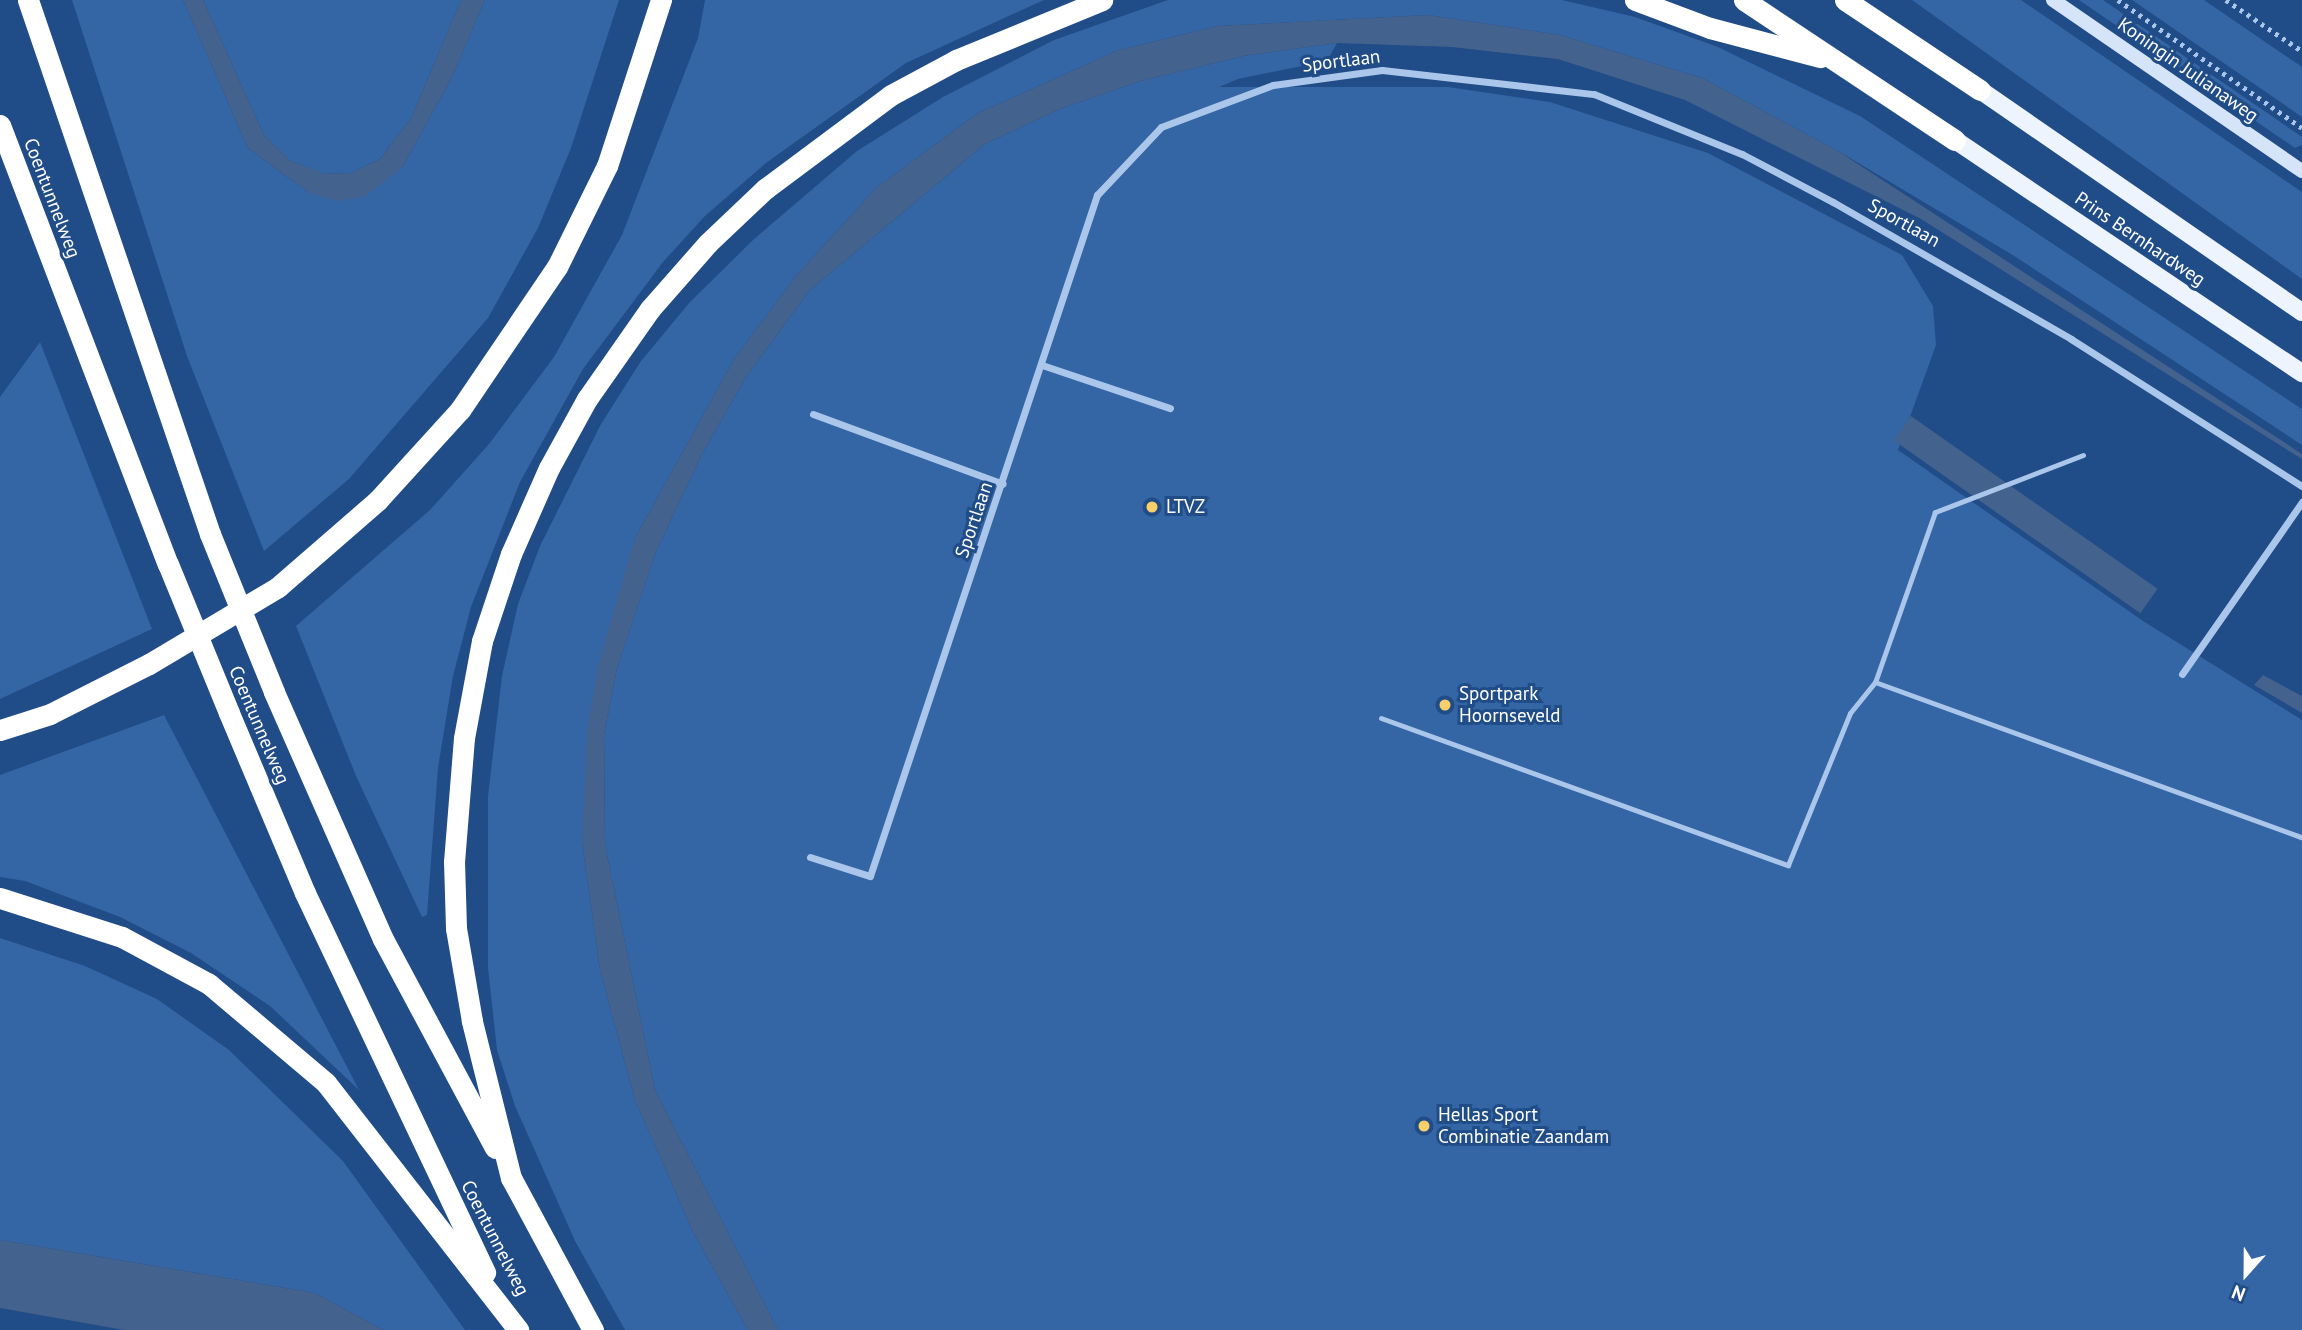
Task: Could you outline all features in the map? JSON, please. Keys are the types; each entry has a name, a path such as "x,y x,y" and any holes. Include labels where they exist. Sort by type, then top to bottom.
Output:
{"highway":[{"name":"Coentunnelweg","path":"28,0 210,534 274,692 383,939 511,1178"},
{"path":"0,730 50,714 149,664 278,587 378,500 460,410 557,267 596,188 633,93 661,0"},
{"path":"593,1330 511,1178 472,1021 456,928 456,816 464,738 482,641 511,555 549,468 587,399 650,309 708,243 765,189 891,95 956,60 1102,0"},
{"path":"1635,0 1710,28 1839,62"},
{"path":"1744,0 1955,140"},
{"path":"1845,0 1980,90"},
{"name":"Coentunnelweg","path":"0,125 168,564 229,713 305,893 462,1246"},
{"path":"0,898 122,937 209,985 326,1083 462,1246 517,1328"}],"main road":[{"name":"Koningin Julianaweg","path":"2053,0 2302,172"},
{"name":"Prins Bernhardweg","path":"1980,90 2302,312"},
{"name":"Prins Bernhardweg","path":"1955,140 2302,373"}],"street":[{"name":"Sportlaan","path":"810,857 870,876 1003,484 1097,195 1161,127 1273,85 1382,70 1594,94 1742,154 1972,280 2302,485"},
{"path":"1042,365 1170,408"},
{"path":"813,414 1003,484"},
{"path":"2182,674 2302,502"}],"lane":[{"path":"1381,718 1788,864 1850,713 1875,682 1936,512 2083,455"},
{"path":"1875,682 2302,836"}],"path":[{"name":"Koningin Julianaweg","path":"2118,0 2302,128"},
{"path":"2226,0 2302,51"}],"shaded area":[{"path":"72,0 183,0 248,148 308,192 402,168 452,77 485,0 619,0 571,148 538,228 488,318 349,479 264,551 187,356"},
{"path":"183,0 203,0 264,135 289,160 325,174 351,173 380,159 411,118 461,0 485,0 452,77 402,168 364,197 336,201 308,192 248,148"},
{"path":"203,0 461,0 411,118 380,159 351,173 324,174 289,160 264,135"},
{"path":"705,0 1044,0 906,63 766,163 705,216 663,262 583,369 520,482 471,607 453,676 438,768 427,915 422,917 356,776 296,626 430,510 489,444 554,357 622,235 698,38"},
{"path":"1168,0 1562,0 1635,17 1718,47 1860,116 2302,409 2302,445 2011,254 1838,151 1702,78 1560,35 1428,15 1218,26 1119,50 978,113 876,188 796,276 734,359 635,538 582,842 600,970 635,1100 693,1232 748,1330 625,1330 575,1241 515,1106 497,1050 488,968 488,796 502,676 518,604 540,546 601,424 641,361 690,302 753,240 857,151 943,97 1054,40"},
{"path":"1912,0 2021,0 2302,192 2302,279"},
{"path":"2079,0 2103,0 2302,137 2302,145 2295,148"},
{"path":"2132,0 2204,0 2302,67 2302,117"},
{"path":"1428,15 1560,35 1702,78 1838,151 2302,454 2302,459 1921,219 1685,100 1558,59 1452,47 1337,43 1243,56 1141,81 1062,108 985,144 809,291 746,377 702,454 655,554 617,668 604,735 605,845 655,1090 778,1330 748,1330 693,1232 635,1100 600,970 582,842 587,730 599,662 635,538 734,359 796,276 876,188 978,113 1119,50 1218,26"},
{"name":"Sportpark Hoornseveld","path":"1337,43 1327,61 1238,79 1219,87 1448,87 1550,102 1708,153 1902,255 1933,306 1936,345 1898,450 2143,621 2302,720 2302,1330 778,1330 655,1090 605,845 604,735 617,668 655,554 702,454 746,377 809,291 985,144 1062,108 1141,81 1243,56"},
{"path":"40,342 152,629 0,699 0,397"},
{"path":"1911,416 2158,589 2140,613 1894,441"},
{"path":"2263,675 2302,696 2302,713 2254,685"},
{"path":"164,715 359,1090 270,1006 191,953 120,917 25,881 0,877 0,775"},
{"path":"0,938 85,966 157,999 229,1050 343,1161 465,1330 383,1330 315,1293 0,1240"},
{"path":"0,1240 315,1293 383,1330 124,1330 0,1308"}],"place":[{"name":"LTVZ","path":"1152,507"},
{"name":"Sportpark Hoornseveld","path":"1445,705"},
{"name":"Hellas Sport Combinatie Zaandam","path":"1424,1126"}]}
